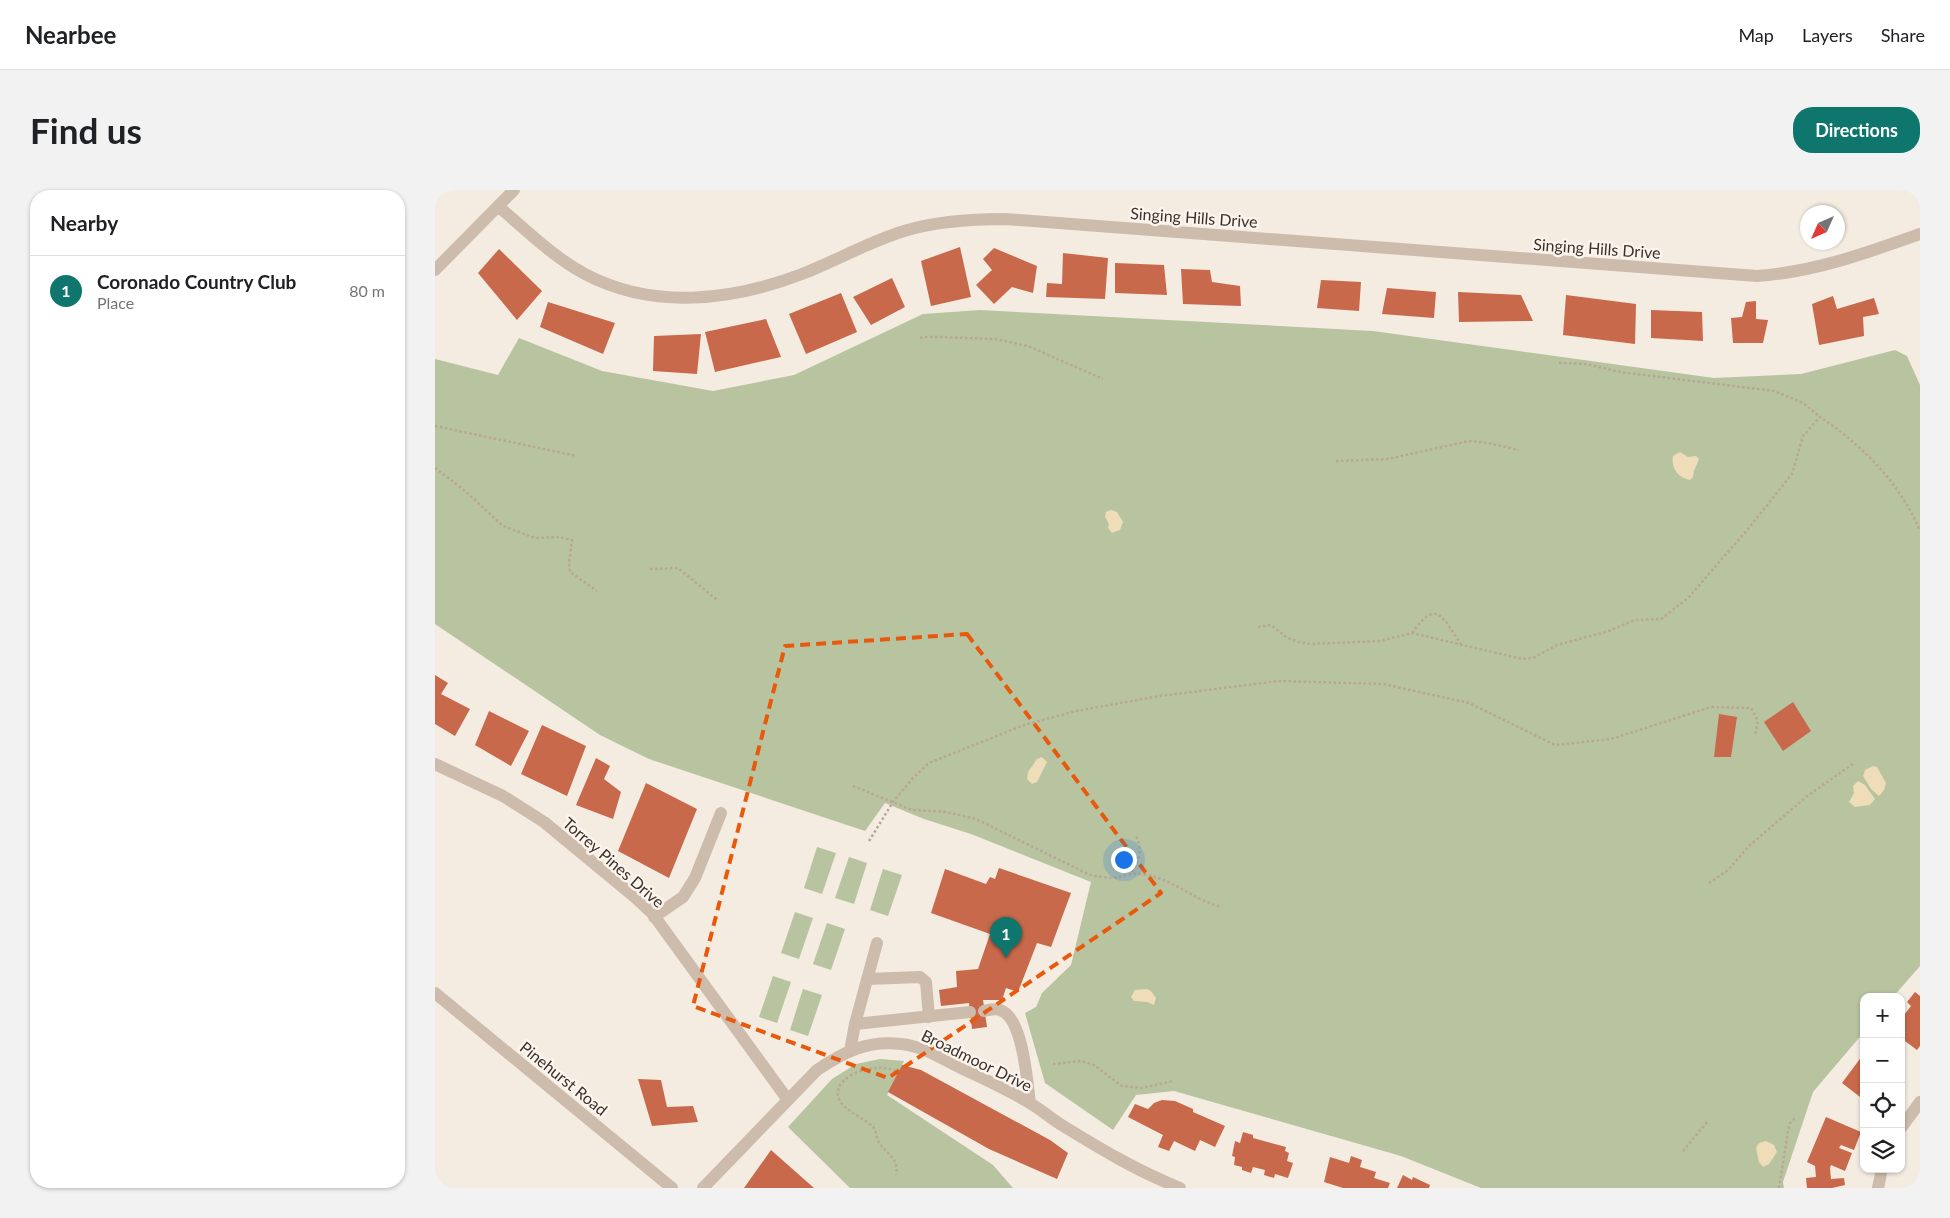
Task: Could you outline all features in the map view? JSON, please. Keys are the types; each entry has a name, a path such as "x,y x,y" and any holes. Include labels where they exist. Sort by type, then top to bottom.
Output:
{"street":[{"path":"435,270 514,190"},
{"name":"Singing Hills Drive","path":"498,206 548,248 585,274 623,290 676,298 713,297 767,286 803,273 885,237 949,220 1005,219 1757,276 1812,269 1862,255 1920,234"},
{"name":"Torrey Pines Drive","path":"435,764 503,796 544,822 636,898 654,917 788,1100"},
{"path":"654,917 683,897 695,878 721,813"},
{"path":"850,1051 855,1024 877,942"},
{"path":"867,979 920,977 926,982 929,1017"},
{"name":"Pinehurst Road","path":"435,993 672,1188"},
{"path":"984,1011 999,1009 1010,1016 1016,1028 1030,1103"},
{"path":"855,1024 970,1012"},
{"name":"Broadmoor Drive","path":"703,1188 817,1070 862,1046 895,1043 922,1048 1030,1103 1058,1123 1109,1154 1152,1177 1180,1188"},
{"path":"1905,1123 1920,1102"},
{"path":"1878,1188 1881,1173"}],"path":[{"path":"920,338 924,336 995,339 1028,346 1103,379"},
{"path":"1559,363 1586,364 1620,372 1775,391 1803,403 1820,417 1845,433 1894,485 1913,513 1920,531"},
{"path":"1258,627 1271,625 1286,637 1298,642 1311,644 1380,641 1412,632 1522,659 1533,658 1557,645 1609,631 1634,620 1661,618 1687,598 1784,485 1792,474 1803,436 1820,417"},
{"path":"435,426 577,456"},
{"path":"1336,461 1388,459 1469,441 1519,450"},
{"path":"435,468 465,490 503,526 535,538 559,537 572,540 569,563 570,572 597,591"},
{"path":"650,569 678,568 717,600"},
{"path":"1412,632 1427,615 1434,613 1441,615 1462,645"},
{"path":"869,841 893,802 912,779 929,763 1024,725 1076,711 1160,696 1278,681 1383,684 1469,703 1555,745 1611,739 1711,707 1751,708 1758,721 1755,736"},
{"path":"1709,883 1728,870 1749,846 1806,797 1854,762"},
{"path":"853,786 912,810 947,812 977,818 1093,876 1113,878 1132,872 1148,875 1170,882 1211,904 1222,907"},
{"path":"1132,872 1139,862 1139,841 1136,836"},
{"path":"1053,1064 1081,1062 1094,1065 1122,1086 1142,1088 1173,1081"},
{"path":"896,1071 877,1067 863,1070 841,1083 838,1090 839,1099 848,1109 873,1126 878,1142 893,1157 897,1165 896,1175"},
{"path":"1779,1188 1788,1131 1790,1123 1795,1118"},
{"path":"1683,1151 1708,1121"}],"highlighted area":[{"path":"967,634 1161,893 888,1078 693,1006 785,646"}],"green space":[{"path":"980,310 1373,331 1714,378 1801,374 1895,350 1907,356 1920,385 1920,966 1896,993 1860,993 1860,1037 1813,1092 1783,1182 1784,1188 1481,1188 1401,1156 1174,1091 1136,1095 1113,1130 1045,1083 1025,1013 1036,1007 1042,993 1071,965 1091,882 971,834 924,819 885,803 865,831 649,759 600,735 435,624 435,359 498,375 519,338 602,371 713,391 794,375 923,314"},
{"path":"817,847 836,853 822,894 804,888"},
{"path":"849,857 867,863 854,904 835,898"},
{"path":"883,869 902,875 888,916 870,910"},
{"path":"795,912 813,918 799,959 781,953"},
{"path":"827,923 845,929 831,970 813,964"},
{"path":"773,976 791,982 777,1023 759,1017"},
{"path":"803,989 822,995 808,1036 790,1030"},
{"path":"880,1059 904,1061 887,1095 993,1165 1013,1188 850,1188 788,1127 832,1079 856,1064"}],"sand":[{"path":"1680,452 1688,457 1696,456 1699,459 1693,477 1690,480 1679,475 1674,468 1673,456"},
{"path":"1111,510 1117,512 1123,522 1120,530 1112,533 1108,528 1109,524 1105,517 1106,512"},
{"path":"1042,757 1047,762 1037,782 1032,784 1027,779 1028,772 1037,759"},
{"path":"1873,766 1877,767 1886,783 1884,790 1879,796 1871,789 1863,776 1865,770"},
{"path":"1858,781 1865,785 1875,799 1870,805 1855,807 1849,802 1854,793 1853,786"},
{"path":"1147,989 1156,998 1154,1005 1147,1002 1134,1001 1131,997 1135,990"},
{"path":"1766,1141 1774,1145 1777,1152 1769,1164 1763,1167 1759,1162 1756,1148 1759,1143"}],"building":[{"path":"960,247 971,297 931,306 921,261"},
{"path":"994,248 1037,266 1033,293 1012,287 994,304 976,285 992,270 983,259"},
{"path":"499,249 542,291 517,320 478,273"},
{"path":"1063,253 1108,258 1105,299 1046,297 1047,283 1062,284"},
{"path":"1115,263 1164,265 1167,295 1115,293"},
{"path":"1181,269 1210,270 1212,282 1240,286 1241,306 1183,304"},
{"path":"892,278 905,307 871,325 853,297"},
{"path":"1321,280 1361,282 1359,311 1317,308"},
{"path":"1387,288 1436,292 1434,318 1382,314"},
{"path":"1458,292 1521,295 1533,321 1459,322"},
{"path":"841,293 857,332 806,354 789,314"},
{"path":"1566,295 1636,304 1635,344 1563,335"},
{"path":"1833,296 1837,309 1874,298 1879,314 1863,317 1864,336 1819,345 1812,304"},
{"path":"1756,301 1756,319 1768,320 1763,343 1733,343 1731,318 1742,317 1746,302"},
{"path":"548,302 615,323 603,354 540,327"},
{"path":"1651,310 1702,312 1703,341 1651,338"},
{"path":"766,319 781,357 715,372 705,332"},
{"path":"701,334 697,374 653,371 654,336"},
{"path":"435,675 448,683 441,694 470,709 455,736 435,724"},
{"path":"1793,702 1811,731 1783,751 1764,722"},
{"path":"489,711 529,731 511,766 475,745"},
{"path":"1719,714 1737,717 1731,757 1714,757"},
{"path":"542,725 586,746 567,796 521,774"},
{"path":"596,758 610,766 604,779 621,792 613,819 576,805"},
{"path":"646,783 697,809 669,878 618,851"},
{"path":"999,868 1071,893 1051,947 1037,943 1018,992 1006,988 1002,1000 983,1000 987,1027 972,1029 969,1003 941,1006 939,990 957,987 956,971 978,969 990,934 931,913 945,869 986,884 990,877 995,879"},
{"path":"1915,992 1920,996 1920,1046 1917,1050 1905,1041 1905,1014 1911,1006 1907,1002"},
{"path":"1860,1059 1860,1097 1842,1083"},
{"path":"902,1065 921,1070 1050,1140 1068,1153 1057,1179 989,1149 888,1092"},
{"path":"638,1079 661,1080 667,1107 693,1106 698,1122 652,1126"},
{"path":"1162,1100 1175,1101 1193,1109 1193,1112 1225,1126 1215,1147 1200,1140 1195,1151 1174,1141 1169,1151 1158,1147 1163,1135 1128,1117 1135,1104 1148,1109 1154,1103"},
{"path":"1826,1117 1860,1132 1854,1150 1841,1145 1839,1148 1852,1153 1845,1171 1831,1165 1830,1168 1831,1179 1844,1178 1845,1185 1832,1188 1807,1188 1806,1178 1816,1177 1815,1166 1807,1162"},
{"path":"1243,1132 1253,1135 1253,1138 1286,1147 1285,1151 1289,1153 1287,1161 1293,1163 1288,1178 1275,1174 1274,1178 1264,1175 1265,1170 1253,1167 1251,1173 1242,1170 1242,1167 1234,1165 1235,1157 1232,1156 1235,1141 1240,1143"},
{"path":"771,1150 814,1188 744,1188"},
{"path":"1351,1156 1362,1160 1360,1167 1376,1172 1374,1178 1390,1183 1388,1188 1343,1188 1324,1182 1330,1157 1349,1163"},
{"path":"1403,1175 1412,1180 1413,1177 1430,1185 1429,1188 1397,1188"}],"place":[{"name":"Coronado Country Club","path":"1006,958"}]}
